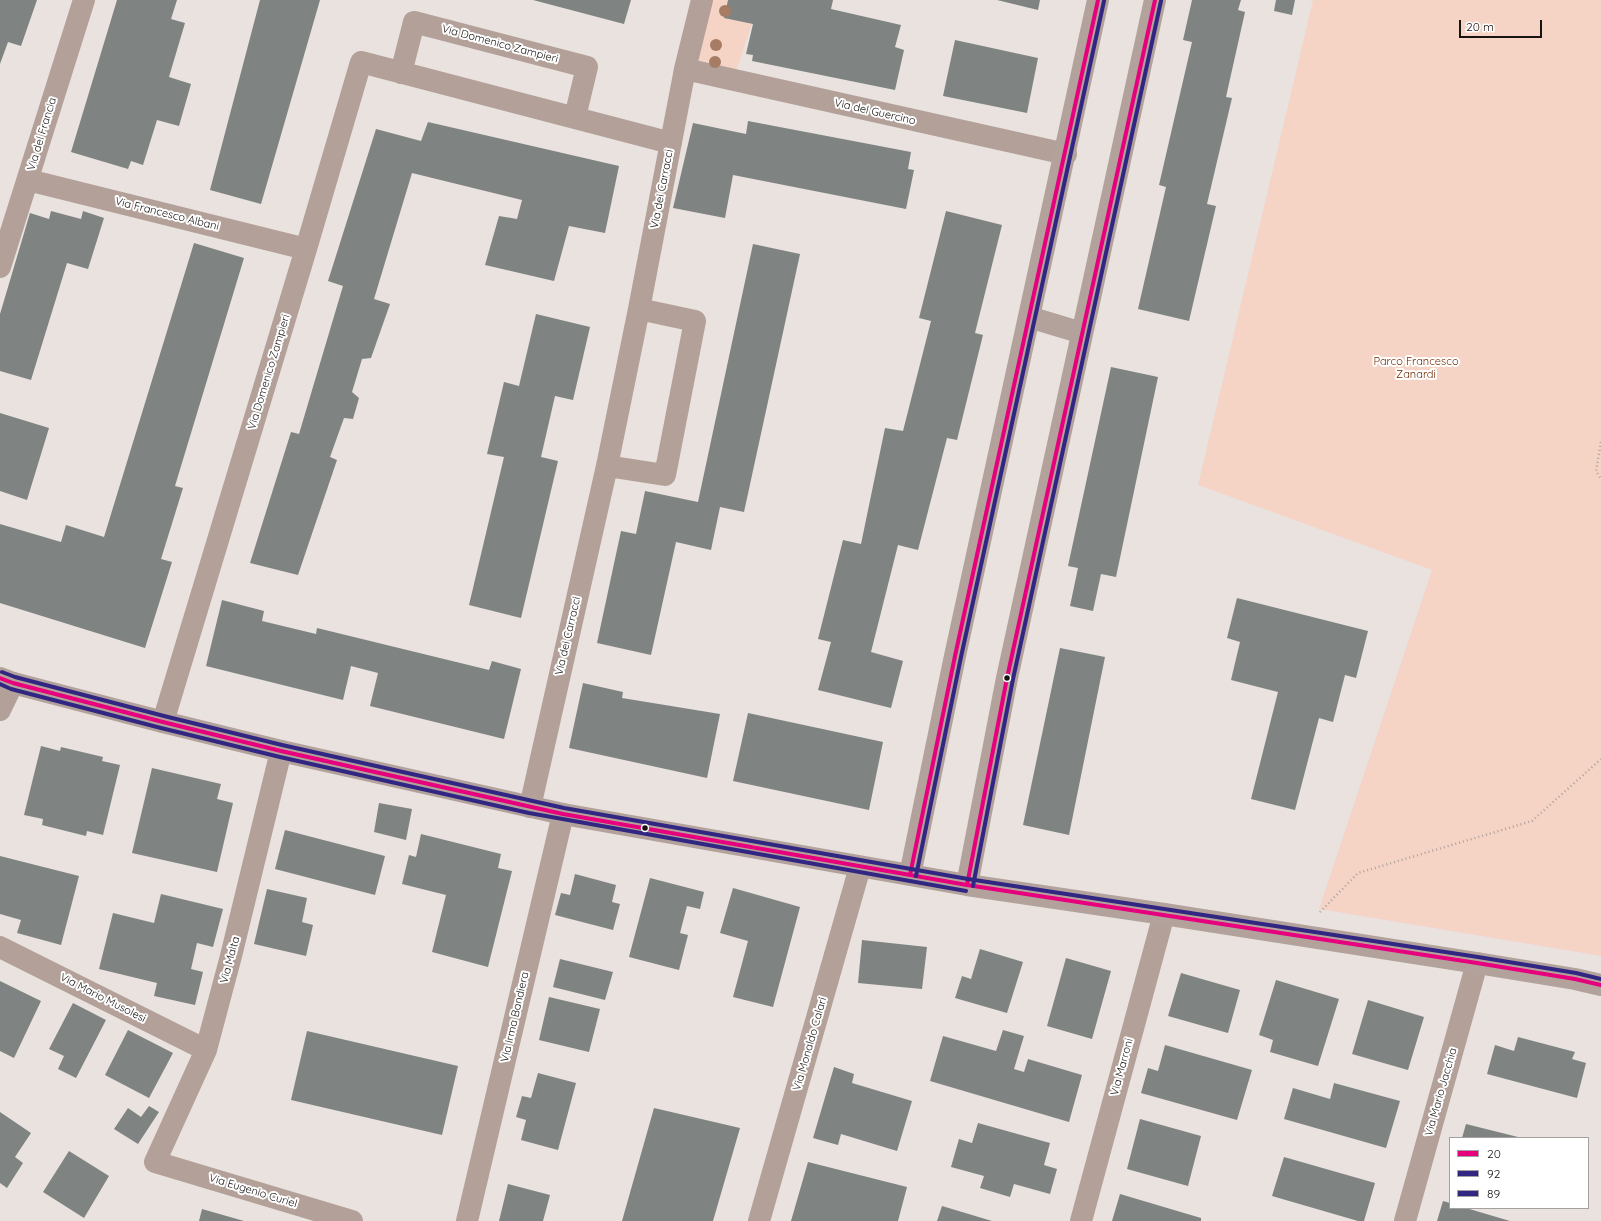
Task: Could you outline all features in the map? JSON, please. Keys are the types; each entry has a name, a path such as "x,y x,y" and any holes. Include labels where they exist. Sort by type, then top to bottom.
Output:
{"main road":[{"path":"910,875 954,656 1066,154 1098,0"},
{"path":"967,885 1009,670 1155,0"},
{"path":"1029,318 1082,333"},
{"path":"7,680 163,722 281,751 563,814 967,885 1477,963 1575,979 1601,985"}],"street":[{"name":"Via del Francia","path":"0,267 84,0"},
{"name":"Via dei Carracci","path":"530,807 606,466 639,309 685,69 702,0"},
{"name":"Via Domenico Zampieri","path":"401,73 414,22 587,68 575,117"},
{"name":"Via Domenico Zampieri","path":"163,722 361,62 671,142"},
{"name":"Via del Guercino","path":"685,69 1066,154"},
{"name":"Via Francesco Albani","path":"28,180 306,249"},
{"path":"606,466 665,475 695,321 639,309"},
{"path":"0,710 7,680"},
{"name":"Via Malta","path":"155,1162 206,1050 231,956 281,751"},
{"name":"Via Irma Bandiera","path":"467,1221 563,814"},
{"name":"Via Monaldo Calari","path":"760,1221 860,867"},
{"name":"Via Marroni","path":"1081,1221 1164,914"},
{"name":"Via Mario Musolesi","path":"0,947 206,1050"},
{"name":"Via Mario Jacchia","path":"1405,1221 1477,963"},
{"name":"Via Eugenio Curiel","path":"155,1162 352,1221"}],"path":[{"path":"1601,442 1596,471 1601,479"},
{"path":"1298,935 1358,873 1532,821 1601,759"}],"green space":[{"path":"705,0 760,0 735,74 687,60"},
{"name":"Parco Francesco Zanardi","path":"1313,0 1601,0 1601,956 1319,909 1432,570 1198,485"}],"building":[{"path":"0,0 37,0 21,46 8,42 0,64"},
{"path":"117,0 177,0 171,19 185,23 169,77 191,84 179,126 157,120 143,165 131,161 128,169 71,152"},
{"path":"260,0 320,0 261,204 210,190"},
{"path":"533,0 631,0 624,24"},
{"path":"728,0 833,0 831,9 901,25 895,47 904,50 895,90 752,61 753,55 746,54 753,24 724,18"},
{"path":"997,0 1040,0 1038,10"},
{"path":"1192,0 1241,0 1238,10 1245,12 1226,97 1232,98 1207,204 1216,206 1189,321 1138,309 1166,187 1159,185 1192,42 1183,40"},
{"path":"1276,0 1295,0 1292,15 1274,11"},
{"path":"955,40 1038,58 1027,113 943,96"},
{"path":"748,121 911,152 908,169 914,170 906,209 733,175 725,218 673,208 693,123 746,134"},
{"path":"428,122 619,166 605,233 569,226 554,281 485,265 499,216 517,219 522,200 412,173 374,299 390,304 371,358 362,359 352,392 359,398 353,419 344,418 330,457 337,460 298,575 250,563 291,432 299,434 343,286 328,281 376,129 421,141"},
{"path":"51,211 81,219 83,211 104,218 88,269 67,263 31,380 0,371 0,314 30,213 49,219"},
{"path":"946,211 1002,225 975,333 983,335 957,440 947,438 918,550 898,545 871,652 903,661 891,708 818,690 831,642 818,639 843,540 861,544 885,428 903,431 931,321 919,318"},
{"path":"194,243 244,258 175,486 183,488 161,559 172,562 145,648 0,603 0,524 61,542 66,525 104,537"},
{"path":"753,244 800,254 744,512 720,507 711,550 676,542 651,655 597,643 621,531 636,534 645,491 698,502"},
{"path":"536,314 590,327 573,400 555,396 541,457 558,461 521,618 469,605 504,457 487,454 504,382 519,386"},
{"path":"1111,367 1158,377 1116,577 1101,574 1093,611 1070,606 1078,568 1068,566"},
{"path":"0,413 49,428 27,500 0,491"},
{"path":"1237,598 1368,631 1356,678 1345,675 1333,722 1319,718 1295,810 1251,799 1278,692 1231,680 1240,642 1227,638"},
{"path":"222,600 264,611 262,621 316,634 317,628 489,670 492,661 521,669 504,739 370,706 378,673 351,666 343,700 206,666"},
{"path":"1060,648 1105,657 1069,835 1023,825"},
{"path":"583,683 623,692 622,698 720,714 707,778 569,748"},
{"path":"748,713 883,742 869,810 733,781"},
{"path":"41,746 60,751 61,747 103,757 102,761 120,765 103,835 87,831 86,836 42,825 43,819 24,815"},
{"path":"152,768 221,784 217,799 233,803 217,872 132,853"},
{"path":"379,803 412,809 406,840 374,832"},
{"path":"285,830 385,856 375,895 275,869"},
{"path":"421,834 501,854 498,868 512,871 488,967 432,952 446,895 402,884 409,855 416,857"},
{"path":"0,856 79,876 61,945 17,933 21,920 0,914"},
{"path":"575,874 616,885 612,902 620,904 613,930 555,915 561,893 570,895"},
{"path":"650,878 704,892 700,909 687,906 680,933 688,935 679,970 629,957"},
{"path":"733,888 800,907 773,1007 733,997 748,941 720,933"},
{"path":"267,889 307,898 302,922 313,925 306,956 254,944"},
{"path":"161,894 223,909 213,947 197,943 191,969 203,972 195,1005 154,996 157,983 99,969 113,913 154,923"},
{"path":"862,940 927,947 922,989 858,983"},
{"path":"980,949 1023,962 1007,1013 955,998 962,976 971,979"},
{"path":"1066,958 1111,971 1092,1039 1047,1026"},
{"path":"560,959 613,972 605,1000 553,987"},
{"path":"1181,973 1240,990 1228,1033 1168,1016"},
{"path":"1276,980 1339,999 1318,1066 1270,1052 1273,1040 1259,1035"},
{"path":"0,981 41,1001 14,1058 0,1051"},
{"path":"549,997 600,1009 589,1052 539,1040"},
{"path":"1368,1000 1424,1017 1408,1070 1352,1054"},
{"path":"73,1003 106,1020 76,1078 58,1069 64,1056 49,1049"},
{"path":"128,1030 173,1053 149,1098 105,1075"},
{"path":"1003,1030 1024,1036 1014,1069 1024,1072 1028,1059 1082,1075 1069,1122 930,1081 943,1036 996,1051"},
{"path":"307,1031 458,1066 442,1135 291,1100"},
{"path":"1518,1037 1575,1052 1572,1059 1586,1063 1577,1098 1487,1074 1495,1045 1514,1051"},
{"path":"1165,1045 1252,1070 1237,1120 1141,1093 1148,1068 1158,1071"},
{"path":"834,1067 854,1074 852,1083 912,1101 897,1151 841,1134 838,1145 813,1138"},
{"path":"538,1073 576,1083 558,1150 521,1140 526,1120 516,1117 522,1096 531,1098"},
{"path":"1334,1083 1400,1101 1386,1148 1284,1119 1293,1088 1330,1099"},
{"path":"149,1106 159,1112 138,1144 114,1129 128,1108 141,1117"},
{"path":"654,1108 740,1128 713,1221 622,1221"},
{"path":"0,1112 31,1133 15,1157 23,1163 7,1188 0,1183"},
{"path":"1140,1119 1201,1136 1188,1186 1127,1169"},
{"path":"978,1123 1050,1143 1044,1165 1057,1169 1050,1194 1014,1184 1010,1197 980,1188 984,1176 951,1167 959,1139 972,1143"},
{"path":"1466,1124 1518,1137 1462,1137"},
{"path":"69,1151 109,1176 84,1218 43,1192"},
{"path":"1284,1157 1375,1183 1364,1221 1358,1221 1272,1196"},
{"path":"808,1162 907,1187 898,1221 791,1221"},
{"path":"508,1184 550,1195 543,1221 499,1221"},
{"path":"1120,1194 1201,1218 1201,1221 1112,1221"},
{"path":"1443,1201 1449,1203 1449,1209 1469,1209 1510,1221 1437,1221"},
{"path":"942,1206 992,1221 937,1221"},
{"path":"202,1209 244,1221 199,1221"}],"transit line":[{"name":"20","path":"910,875 955,656 1098,0"},
{"name":"20","path":"967,885 1007,678 1155,0"},
{"name":"92","path":"916,876 961,657 1104,1"},
{"name":"92","path":"973,886 1013,679 1161,1"},
{"name":"89","path":"2,672 15,677 164,716 282,745 564,808 968,879 1478,957 1576,973 1601,979"},
{"name":"20","path":"0,678 13,683 163,722 281,751 563,814 967,885 1477,963 1575,979 1601,985"},
{"name":"92","path":"0,684 11,689 161,728 280,757 529,813 966,891"}]}
